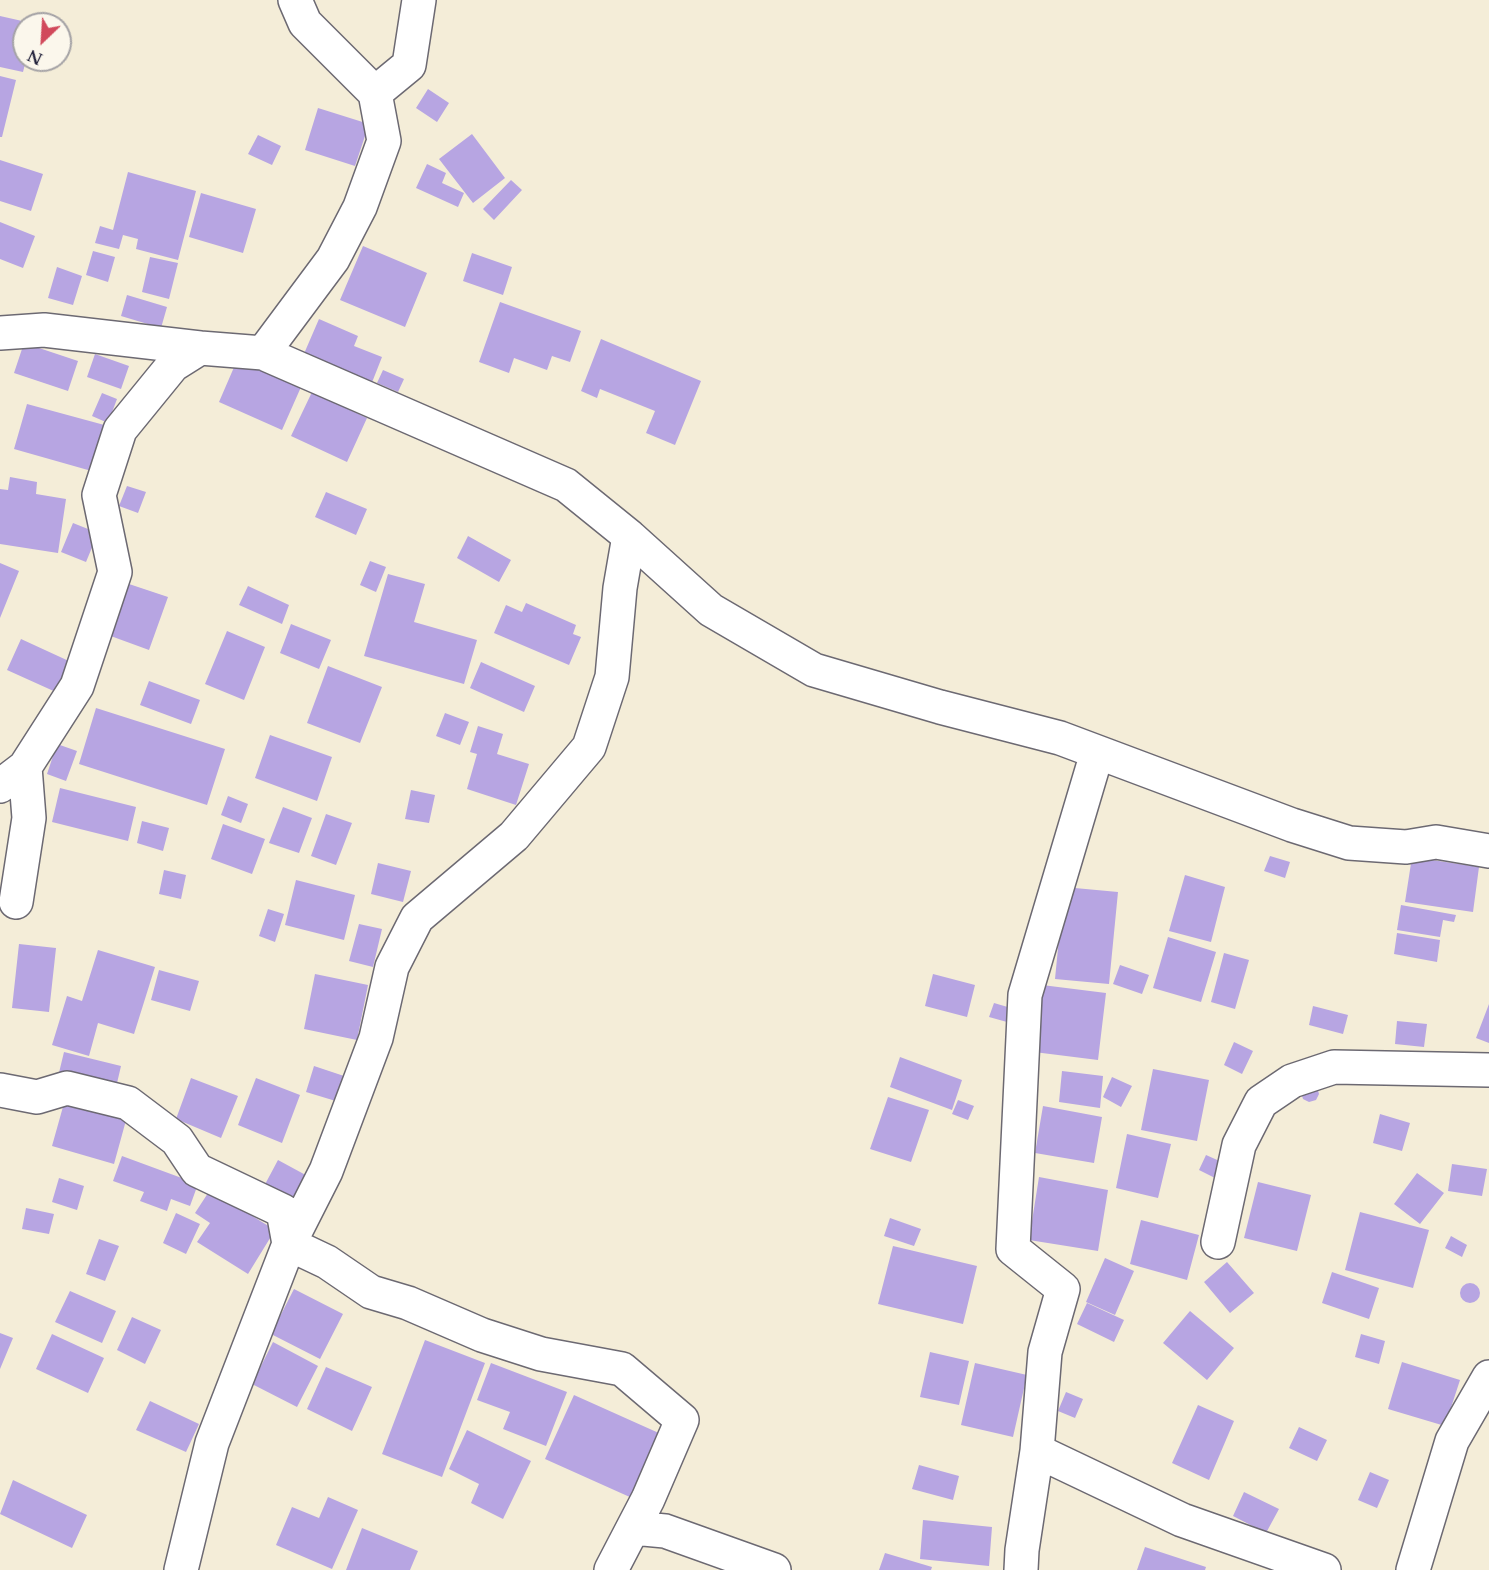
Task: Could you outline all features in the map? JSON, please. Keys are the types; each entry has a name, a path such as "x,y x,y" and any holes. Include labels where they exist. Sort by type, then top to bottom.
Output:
{"street":[{"path":"263,353 333,259 360,207 384,141 375,93 305,22 295,0"},
{"path":"375,93 409,65 419,0"},
{"path":"0,333 44,330 263,353 566,484 711,609 814,670 940,707 1060,738 1292,825 1349,843 1406,847 1436,842 1489,851"},
{"path":"16,902 29,818 13,777 77,686 115,572 99,495 120,430 173,365 200,348"},
{"path":"181,1570 212,1443 289,1244 326,1171 376,1038 392,967 417,918 514,836 589,747 612,677 620,588 629,536"},
{"path":"1021,1570 1037,1451 1045,1352 1063,1289 1013,1249 1025,995 1097,753"},
{"path":"1218,1242 1239,1145 1261,1102 1292,1081 1334,1066 1489,1070"},
{"path":"0,1090 37,1097 67,1088 128,1103 177,1140 197,1170 283,1211 289,1244"},
{"path":"289,1244 327,1262 371,1292 408,1303 482,1335 541,1354 622,1369 682,1420 633,1528 611,1570"},
{"path":"1413,1570 1452,1441 1489,1377"},
{"path":"1037,1451 1182,1520 1324,1570"},
{"path":"633,1528 665,1532 774,1570"}],"building":[{"path":"0,16 12,19 12,70 0,67"},
{"path":"0,76 16,80 2,137 0,137"},
{"path":"428,89 449,103 437,122 416,108"},
{"path":"318,108 369,124 355,166 305,150"},
{"path":"472,134 505,178 473,203 439,159"},
{"path":"258,135 281,146 272,165 248,154"},
{"path":"0,160 43,174 31,211 0,201"},
{"path":"427,164 446,173 442,183 464,193 458,207 416,188"},
{"path":"128,172 196,191 178,260 136,249 138,239 123,235 119,249 95,243 100,226 113,230"},
{"path":"511,180 522,190 494,220 483,209"},
{"path":"201,193 256,209 243,253 189,237"},
{"path":"0,222 35,236 23,268 0,259"},
{"path":"363,246 427,273 405,327 340,300"},
{"path":"93,251 115,257 108,282 86,275"},
{"path":"472,253 512,267 503,295 463,281"},
{"path":"150,257 178,263 169,299 142,292"},
{"path":"57,267 82,276 73,305 48,298"},
{"path":"127,295 167,307 161,328 121,316"},
{"path":"500,302 581,331 570,362 552,356 547,370 514,358 509,373 479,362"},
{"path":"319,319 358,336 354,346 382,357 371,385 303,356"},
{"path":"601,339 701,381 675,445 646,433 655,411 600,389 597,398 581,391"},
{"path":"24,343 78,361 68,391 14,373"},
{"path":"95,354 129,366 121,389 87,377"},
{"path":"238,358 301,387 282,430 219,402"},
{"path":"383,370 404,379 398,392 377,383"},
{"path":"312,392 367,418 347,462 291,436"},
{"path":"102,393 117,399 108,423 92,416"},
{"path":"27,404 108,426 95,472 14,449"},
{"path":"10,477 37,482 36,494 66,499 58,553 0,544 0,489 8,490"},
{"path":"127,486 146,492 138,513 119,506"},
{"path":"326,492 367,509 356,535 315,517"},
{"path":"73,523 98,533 86,562 61,552"},
{"path":"468,536 511,560 499,582 457,558"},
{"path":"370,561 386,567 376,592 360,585"},
{"path":"0,563 19,571 0,618"},
{"path":"388,574 425,584 414,622 477,640 464,684 364,656"},
{"path":"126,583 168,597 149,650 108,635"},
{"path":"248,586 289,605 282,624 239,605"},
{"path":"526,603 576,625 573,634 581,637 569,665 494,633 506,605 522,612"},
{"path":"291,624 331,640 319,669 280,653"},
{"path":"227,631 265,647 244,700 205,684"},
{"path":"21,639 71,662 58,693 7,670"},
{"path":"481,662 535,686 524,712 470,688"},
{"path":"328,666 382,687 360,743 307,723"},
{"path":"149,681 200,700 191,724 140,705"},
{"path":"96,708 225,749 207,805 79,764"},
{"path":"445,713 469,722 460,745 436,736"},
{"path":"478,726 503,734 497,754 529,764 516,805 467,789 477,754 470,752"},
{"path":"270,735 332,757 317,801 255,778"},
{"path":"57,744 77,751 66,781 47,774"},
{"path":"60,788 136,807 128,841 52,822"},
{"path":"411,790 435,795 429,823 405,819"},
{"path":"228,796 248,804 241,823 221,815"},
{"path":"283,807 312,818 299,853 269,843"},
{"path":"326,814 352,823 336,865 311,856"},
{"path":"142,821 169,828 163,851 137,843"},
{"path":"223,824 265,839 252,874 211,859"},
{"path":"1270,856 1290,862 1285,878 1264,871"},
{"path":"1412,857 1479,867 1473,912 1405,902"},
{"path":"378,863 411,871 403,902 371,894"},
{"path":"164,870 186,875 181,899 159,894"},
{"path":"1185,875 1225,887 1211,942 1169,931"},
{"path":"296,880 355,895 344,940 285,925"},
{"path":"1064,887 1118,892 1109,984 1055,979"},
{"path":"1401,905 1456,915 1454,922 1443,920 1440,937 1397,930"},
{"path":"268,909 284,914 275,942 259,936"},
{"path":"359,924 382,929 373,967 349,961"},
{"path":"1397,933 1440,940 1437,962 1394,954"},
{"path":"1168,937 1216,952 1201,1002 1153,988"},
{"path":"19,944 56,948 49,1012 12,1008"},
{"path":"98,950 155,967 134,1034 98,1023 89,1056 52,1045 67,996 82,1001"},
{"path":"1224,953 1249,960 1235,1009 1211,1002"},
{"path":"1120,965 1149,975 1142,994 1113,984"},
{"path":"159,970 199,981 190,1011 151,1000"},
{"path":"315,974 368,985 357,1040 304,1029"},
{"path":"933,974 975,985 967,1017 925,1006"},
{"path":"1042,985 1106,993 1098,1060 1034,1052"},
{"path":"994,1003 1011,1008 1007,1022 989,1017"},
{"path":"1489,1004 1489,1043 1476,1038"},
{"path":"1313,1006 1348,1015 1343,1034 1309,1025"},
{"path":"1397,1021 1427,1024 1424,1047 1395,1044"},
{"path":"1234,1042 1253,1051 1242,1074 1224,1065"},
{"path":"64,1052 121,1066 114,1096 57,1081"},
{"path":"900,1057 962,1080 952,1110 890,1087"},
{"path":"314,1066 347,1077 339,1102 306,1092"},
{"path":"1153,1069 1209,1080 1197,1141 1141,1130"},
{"path":"1062,1071 1103,1076 1100,1108 1059,1102"},
{"path":"1112,1077 1132,1086 1121,1107 1103,1097"},
{"path":"191,1078 238,1096 221,1138 176,1119"},
{"path":"256,1078 300,1095 282,1143 238,1125"},
{"path":"1317,1087 1319,1094 1316,1100 1309,1102 1303,1099 1301,1092"},
{"path":"66,1096 128,1113 114,1164 52,1146"},
{"path":"888,1097 929,1110 911,1162 870,1149"},
{"path":"958,1100 974,1106 968,1120 952,1114"},
{"path":"1043,1106 1102,1117 1094,1163 1035,1153"},
{"path":"1380,1114 1410,1123 1402,1151 1373,1143"},
{"path":"1127,1134 1171,1144 1158,1198 1116,1188"},
{"path":"1206,1155 1224,1163 1217,1179 1199,1170"},
{"path":"122,1156 198,1184 190,1206 171,1199 167,1211 140,1201 144,1192 113,1181"},
{"path":"278,1160 313,1179 296,1208 262,1190"},
{"path":"1452,1164 1487,1169 1482,1196 1448,1191"},
{"path":"1417,1173 1444,1193 1420,1224 1394,1204"},
{"path":"1039,1177 1108,1190 1098,1251 1029,1240"},
{"path":"59,1178 84,1186 77,1210 52,1202"},
{"path":"1258,1182 1311,1195 1297,1251 1244,1238"},
{"path":"210,1190 275,1230 248,1274 197,1242 210,1223 195,1213"},
{"path":"26,1208 54,1214 49,1234 22,1229"},
{"path":"1360,1212 1429,1230 1413,1288 1345,1270"},
{"path":"176,1213 200,1224 186,1254 163,1243"},
{"path":"890,1218 921,1229 914,1246 884,1236"},
{"path":"1141,1220 1199,1235 1187,1280 1130,1264"},
{"path":"1451,1236 1467,1245 1462,1257 1445,1248"},
{"path":"99,1239 119,1246 105,1281 86,1274"},
{"path":"893,1246 977,1266 963,1324 878,1304"},
{"path":"1105,1258 1134,1271 1115,1315 1086,1302"},
{"path":"1227,1262 1254,1293 1230,1313 1204,1282"},
{"path":"1332,1272 1379,1288 1369,1319 1322,1303"},
{"path":"1470,1283 1477,1286 1480,1293 1477,1300 1470,1303 1463,1300 1460,1293 1463,1286"},
{"path":"294,1289 343,1314 320,1359 271,1334"},
{"path":"70,1291 116,1311 102,1343 55,1322"},
{"path":"1087,1303 1124,1320 1114,1342 1077,1324"},
{"path":"1190,1311 1234,1348 1207,1380 1163,1343"},
{"path":"132,1317 161,1330 145,1364 117,1350"},
{"path":"0,1333 13,1338 0,1369"},
{"path":"52,1334 104,1358 88,1393 36,1369"},
{"path":"1361,1334 1385,1341 1379,1364 1355,1357"},
{"path":"425,1340 485,1363 442,1477 382,1454"},
{"path":"273,1342 318,1366 297,1407 252,1384"},
{"path":"930,1352 969,1361 959,1405 920,1397"},
{"path":"1402,1362 1460,1380 1445,1426 1388,1409"},
{"path":"491,1363 567,1392 546,1446 503,1429 510,1412 477,1400"},
{"path":"975,1363 1027,1375 1013,1437 961,1425"},
{"path":"326,1367 372,1387 352,1431 307,1409"},
{"path":"1066,1392 1083,1399 1075,1418 1058,1411"},
{"path":"574,1395 661,1434 632,1498 545,1459"},
{"path":"150,1401 199,1424 186,1452 136,1430"},
{"path":"1198,1405 1234,1421 1209,1480 1172,1463"},
{"path":"1299,1427 1327,1440 1317,1461 1289,1448"},
{"path":"467,1430 531,1461 503,1519 471,1503 479,1484 449,1469"},
{"path":"919,1465 959,1476 953,1500 912,1489"},
{"path":"1370,1472 1389,1480 1377,1508 1358,1500"},
{"path":"13,1480 87,1515 72,1548 0,1514"},
{"path":"1244,1492 1279,1509 1266,1533 1233,1516"},
{"path":"328,1497 358,1510 332,1569 276,1545 292,1507 319,1518"},
{"path":"923,1520 992,1527 989,1566 920,1559"},
{"path":"362,1528 418,1551 410,1570 346,1570"},
{"path":"1145,1547 1206,1567 1205,1570 1137,1570"},
{"path":"885,1553 932,1567 931,1570 879,1570"}]}
